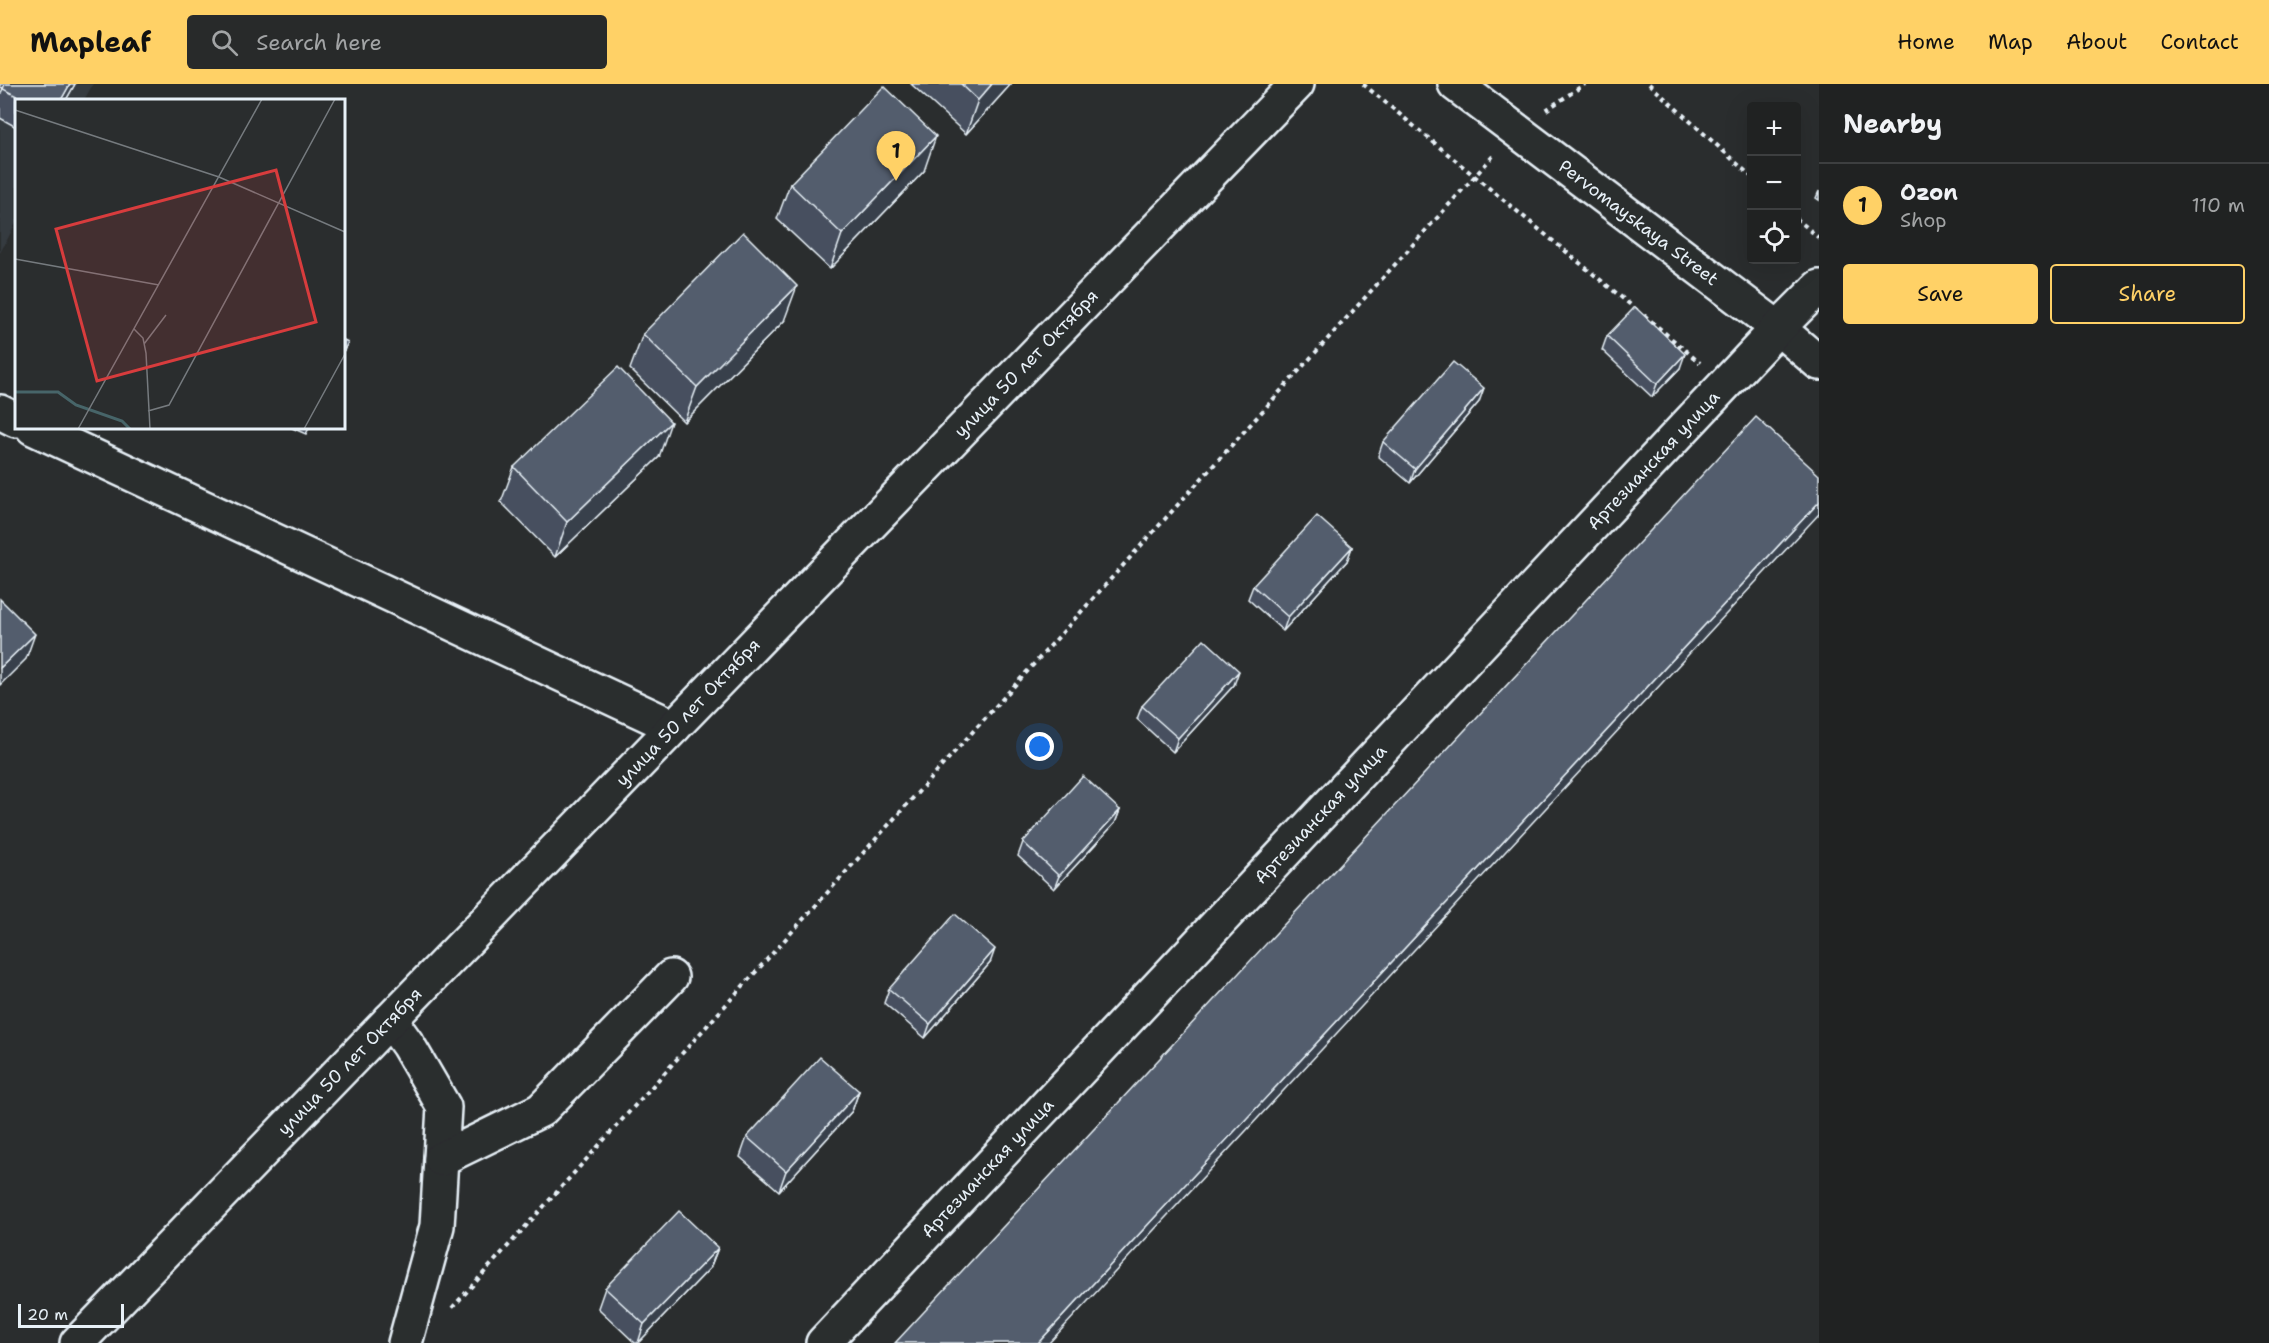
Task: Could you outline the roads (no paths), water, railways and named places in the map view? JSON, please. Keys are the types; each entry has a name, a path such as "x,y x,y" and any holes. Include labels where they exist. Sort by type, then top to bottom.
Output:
{"main road":[{"name":"улица 50 лет Октября","path":"77,1343 1298,84"},
{"name":"Pervomayskaya Street","path":"1455,84 1778,328 1819,363"},
{"name":"Артезианская улица","path":"823,1343 1819,287"},
{"path":"0,412 15,420"},
{"path":"35,429 674,727"},
{"path":"441,1159 541,1110 671,977"},
{"path":"390,1020 408,1045 444,1107 437,1226 405,1343"}],"place":[{"name":"Ozon","path":"896,181"}]}
